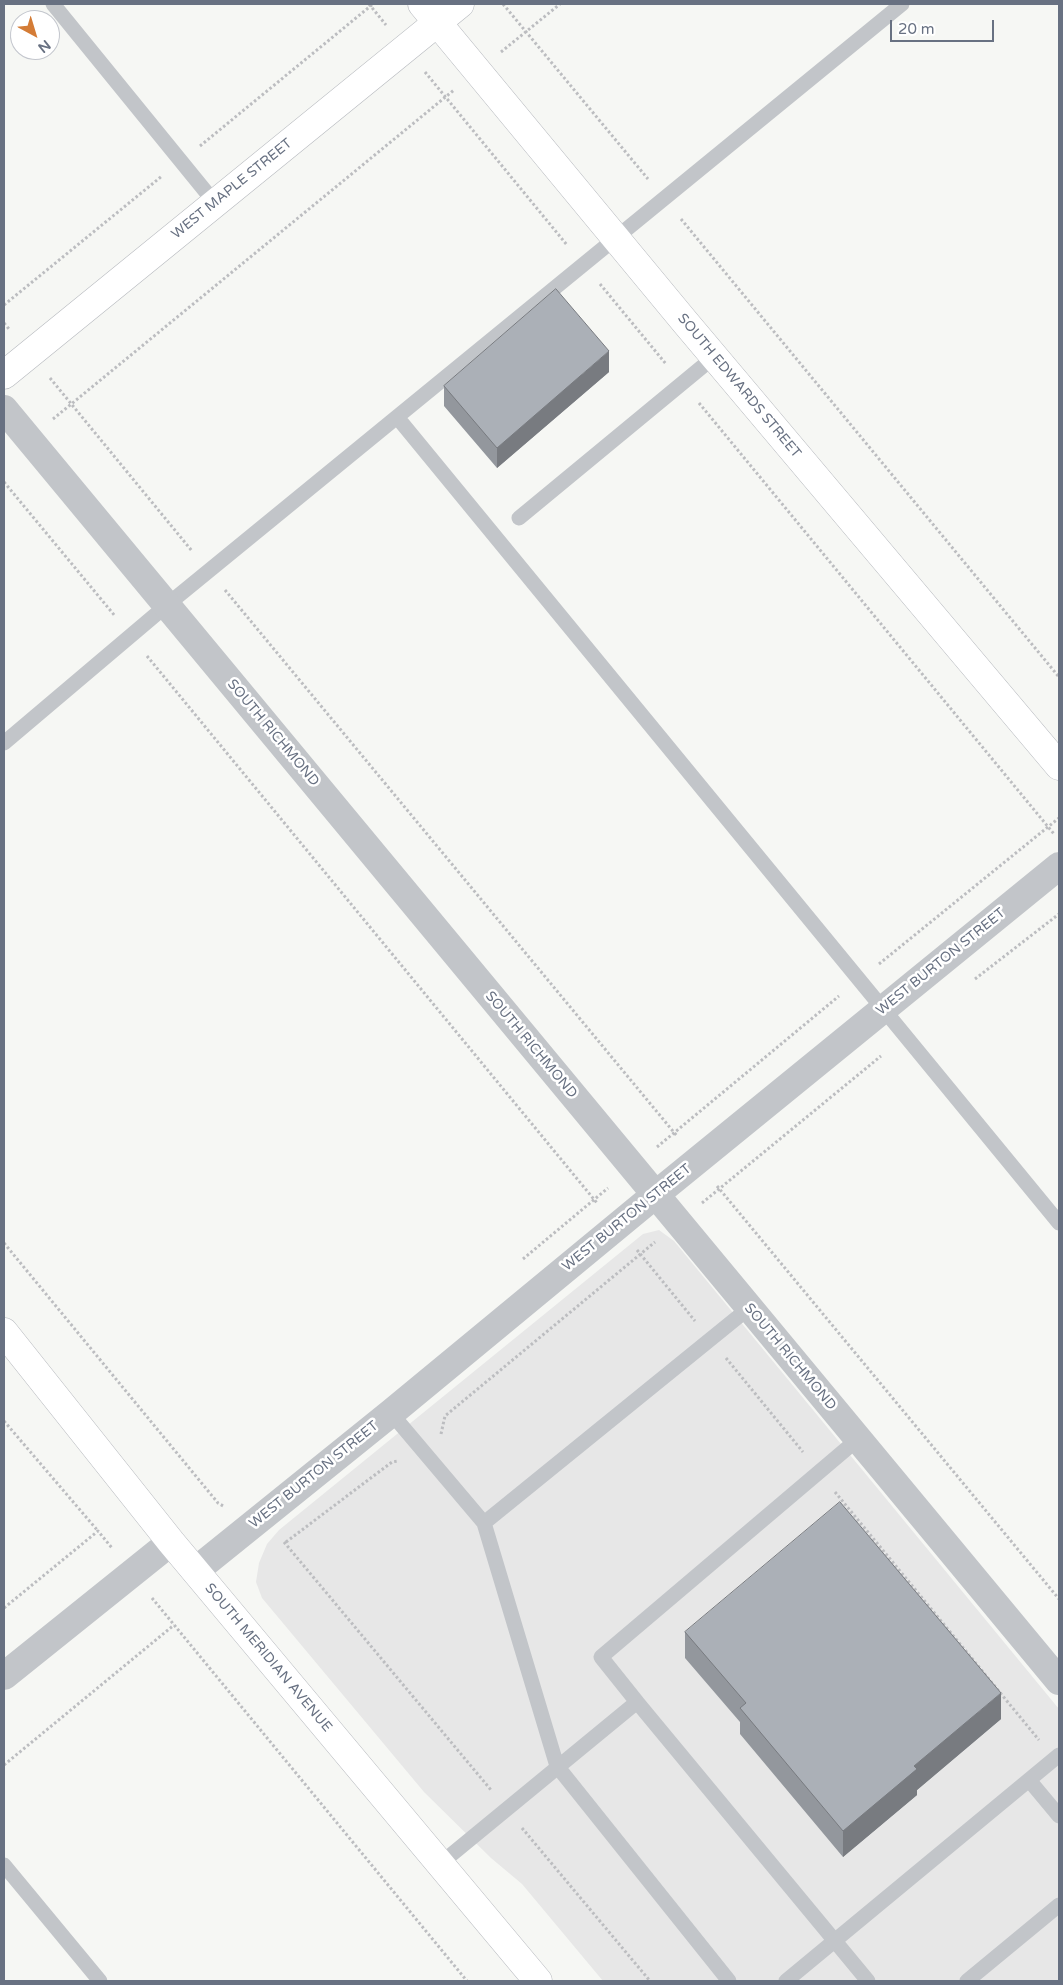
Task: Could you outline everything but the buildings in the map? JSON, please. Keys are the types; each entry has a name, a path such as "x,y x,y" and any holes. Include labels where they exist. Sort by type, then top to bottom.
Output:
{"street":[{"name":"WEST MAPLE STREET","path":"4,375 405,48 430,13 460,4"},
{"name":"SOUTH EDWARDS STREET","path":"430,13 714,356 1059,766"},
{"name":"SOUTH RICHMOND","path":"4,409 1059,1681"},
{"name":"WEST BURTON STREET","path":"195,1571 391,1414 616,1226 1059,866"},
{"name":"SOUTH MERIDIAN AVENUE","path":"4,1332 171,1542 538,1981"},
{"path":"4,1676 171,1542"}],"lane":[{"path":"52,4 215,203"},
{"path":"4,743 167,605 902,4"},
{"path":"519,518 714,356"},
{"path":"397,417 1059,1223"},
{"path":"484,1523 749,1308"},
{"path":"391,1414 484,1523 557,1766 729,1981"},
{"path":"858,1438 601,1657 868,1981"},
{"path":"440,1864 637,1702"},
{"path":"786,1981 1057,1757"},
{"path":"1029,1780 1059,1816"},
{"path":"4,1865 100,1981"},
{"path":"967,1981 1059,1905"}],"path":[{"path":"369,4 1059,841"},
{"path":"503,4 1059,677"},
{"path":"29,438 560,4"},
{"path":"4,323 1059,1599"},
{"path":"4,482 819,1472 1057,1757"},
{"path":"4,1243 218,1503 286,1542 650,1981"},
{"path":"4,1421 98,1530 468,1981"},
{"path":"4,1608 98,1530"},
{"path":"4,1765 174,1625"}],"shaded area":[{"path":"659,1230 674,1241 1059,1709 1059,1981 603,1981 522,1884 491,1858 424,1792 262,1598 256,1582 259,1563 267,1544 279,1530 643,1234"}]}
